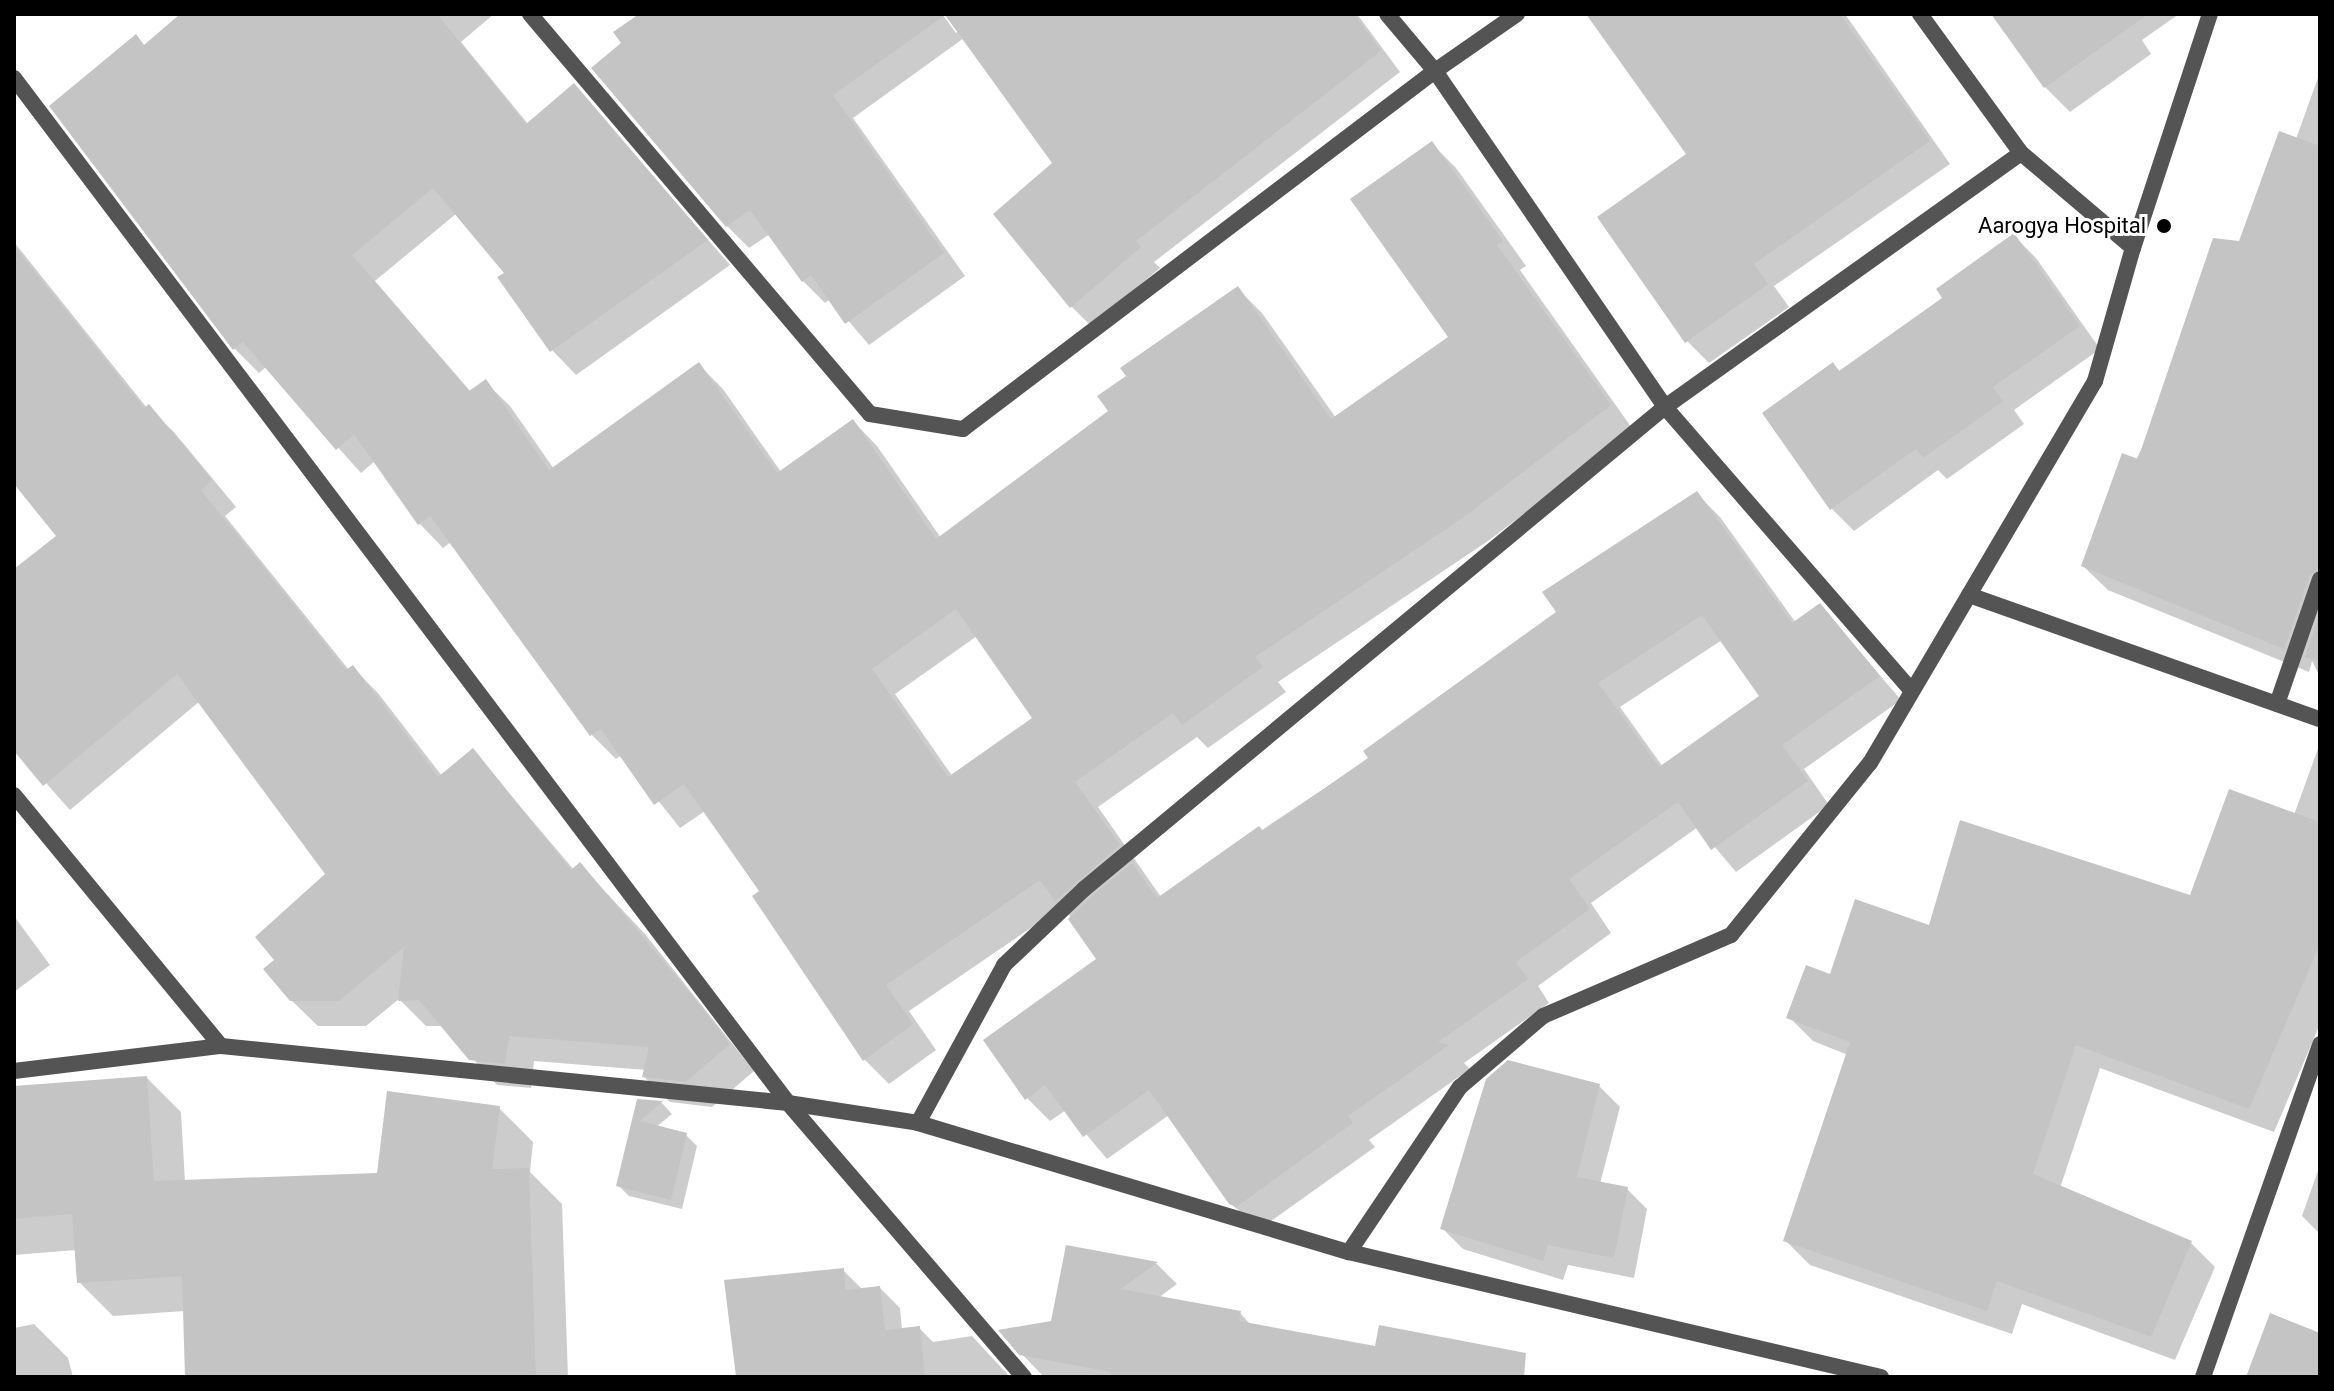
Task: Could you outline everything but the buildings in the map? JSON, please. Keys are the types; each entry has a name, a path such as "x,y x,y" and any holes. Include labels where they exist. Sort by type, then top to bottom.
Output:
{"street":[{"path":"530,14 870,414 963,429 1435,71 1517,14"},
{"path":"1387,14 1435,71 1665,407 1912,691"},
{"path":"1920,14 2021,153 2133,248"},
{"path":"1349,1252 1460,1087 1543,1016 1731,935 1870,763 2095,381 2133,248 2210,14"},
{"path":"14,78 788,1103 1024,1377"},
{"path":"918,1123 1004,965 1084,889 1665,407 2021,153"},
{"path":"2277,704 2320,579"},
{"path":"1969,595 2320,719"},
{"path":"14,795 221,1046"},
{"path":"2203,1377 2320,1044"},
{"path":"14,1071 221,1046 788,1103 918,1123 1349,1252 1881,1377"}],"place":[{"name":"Aarogya Hospital","path":"2164,226"}]}
